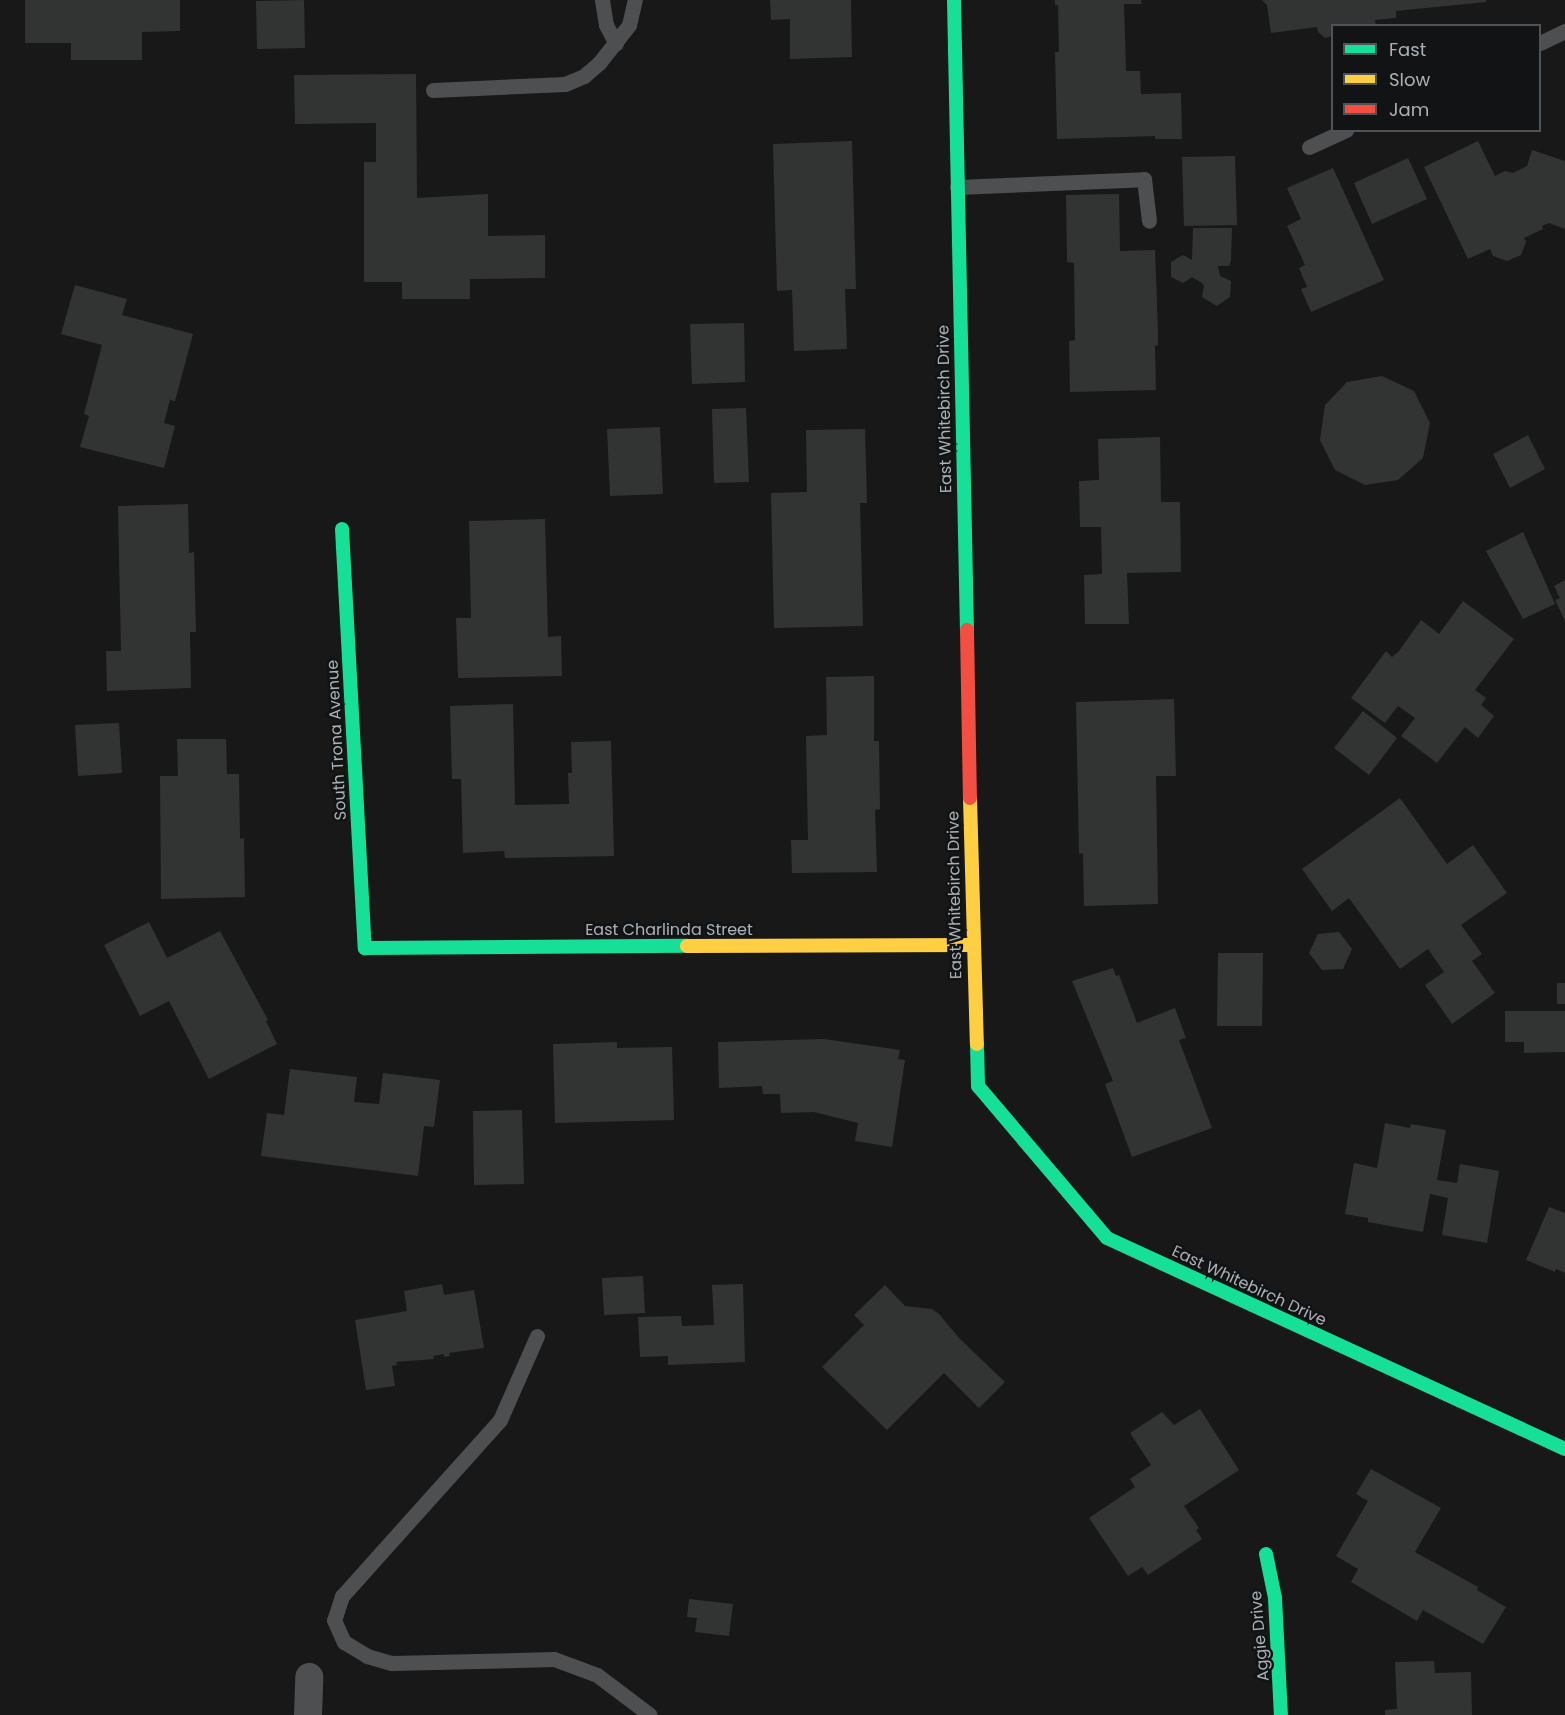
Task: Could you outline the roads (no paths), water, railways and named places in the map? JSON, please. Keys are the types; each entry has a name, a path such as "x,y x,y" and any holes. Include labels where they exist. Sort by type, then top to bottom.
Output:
{"street":[{"name":"East Whitebirch Drive","path":"954,0 972,945 978,1086 1107,1238 1565,1449"},
{"name":"South Trona Avenue","path":"342,530 365,948"},
{"name":"East Charlinda Street","path":"365,948 972,945"},
{"name":"Aggie Drive","path":"1266,1554 1275,1598 1281,1715"},
{"path":"308,1715 309,1677"}],"lane":[{"path":"602,0 606,25 616,44"},
{"path":"433,90 565,84 584,75 616,44 629,25 635,0"},
{"path":"1541,42 1565,31"},
{"path":"1309,147 1342,132"},
{"path":"957,187 1144,179 1149,221"},
{"path":"537,1336 500,1420 342,1596 334,1620 344,1642 367,1656 392,1664 554,1659 597,1675 650,1715"}]}
